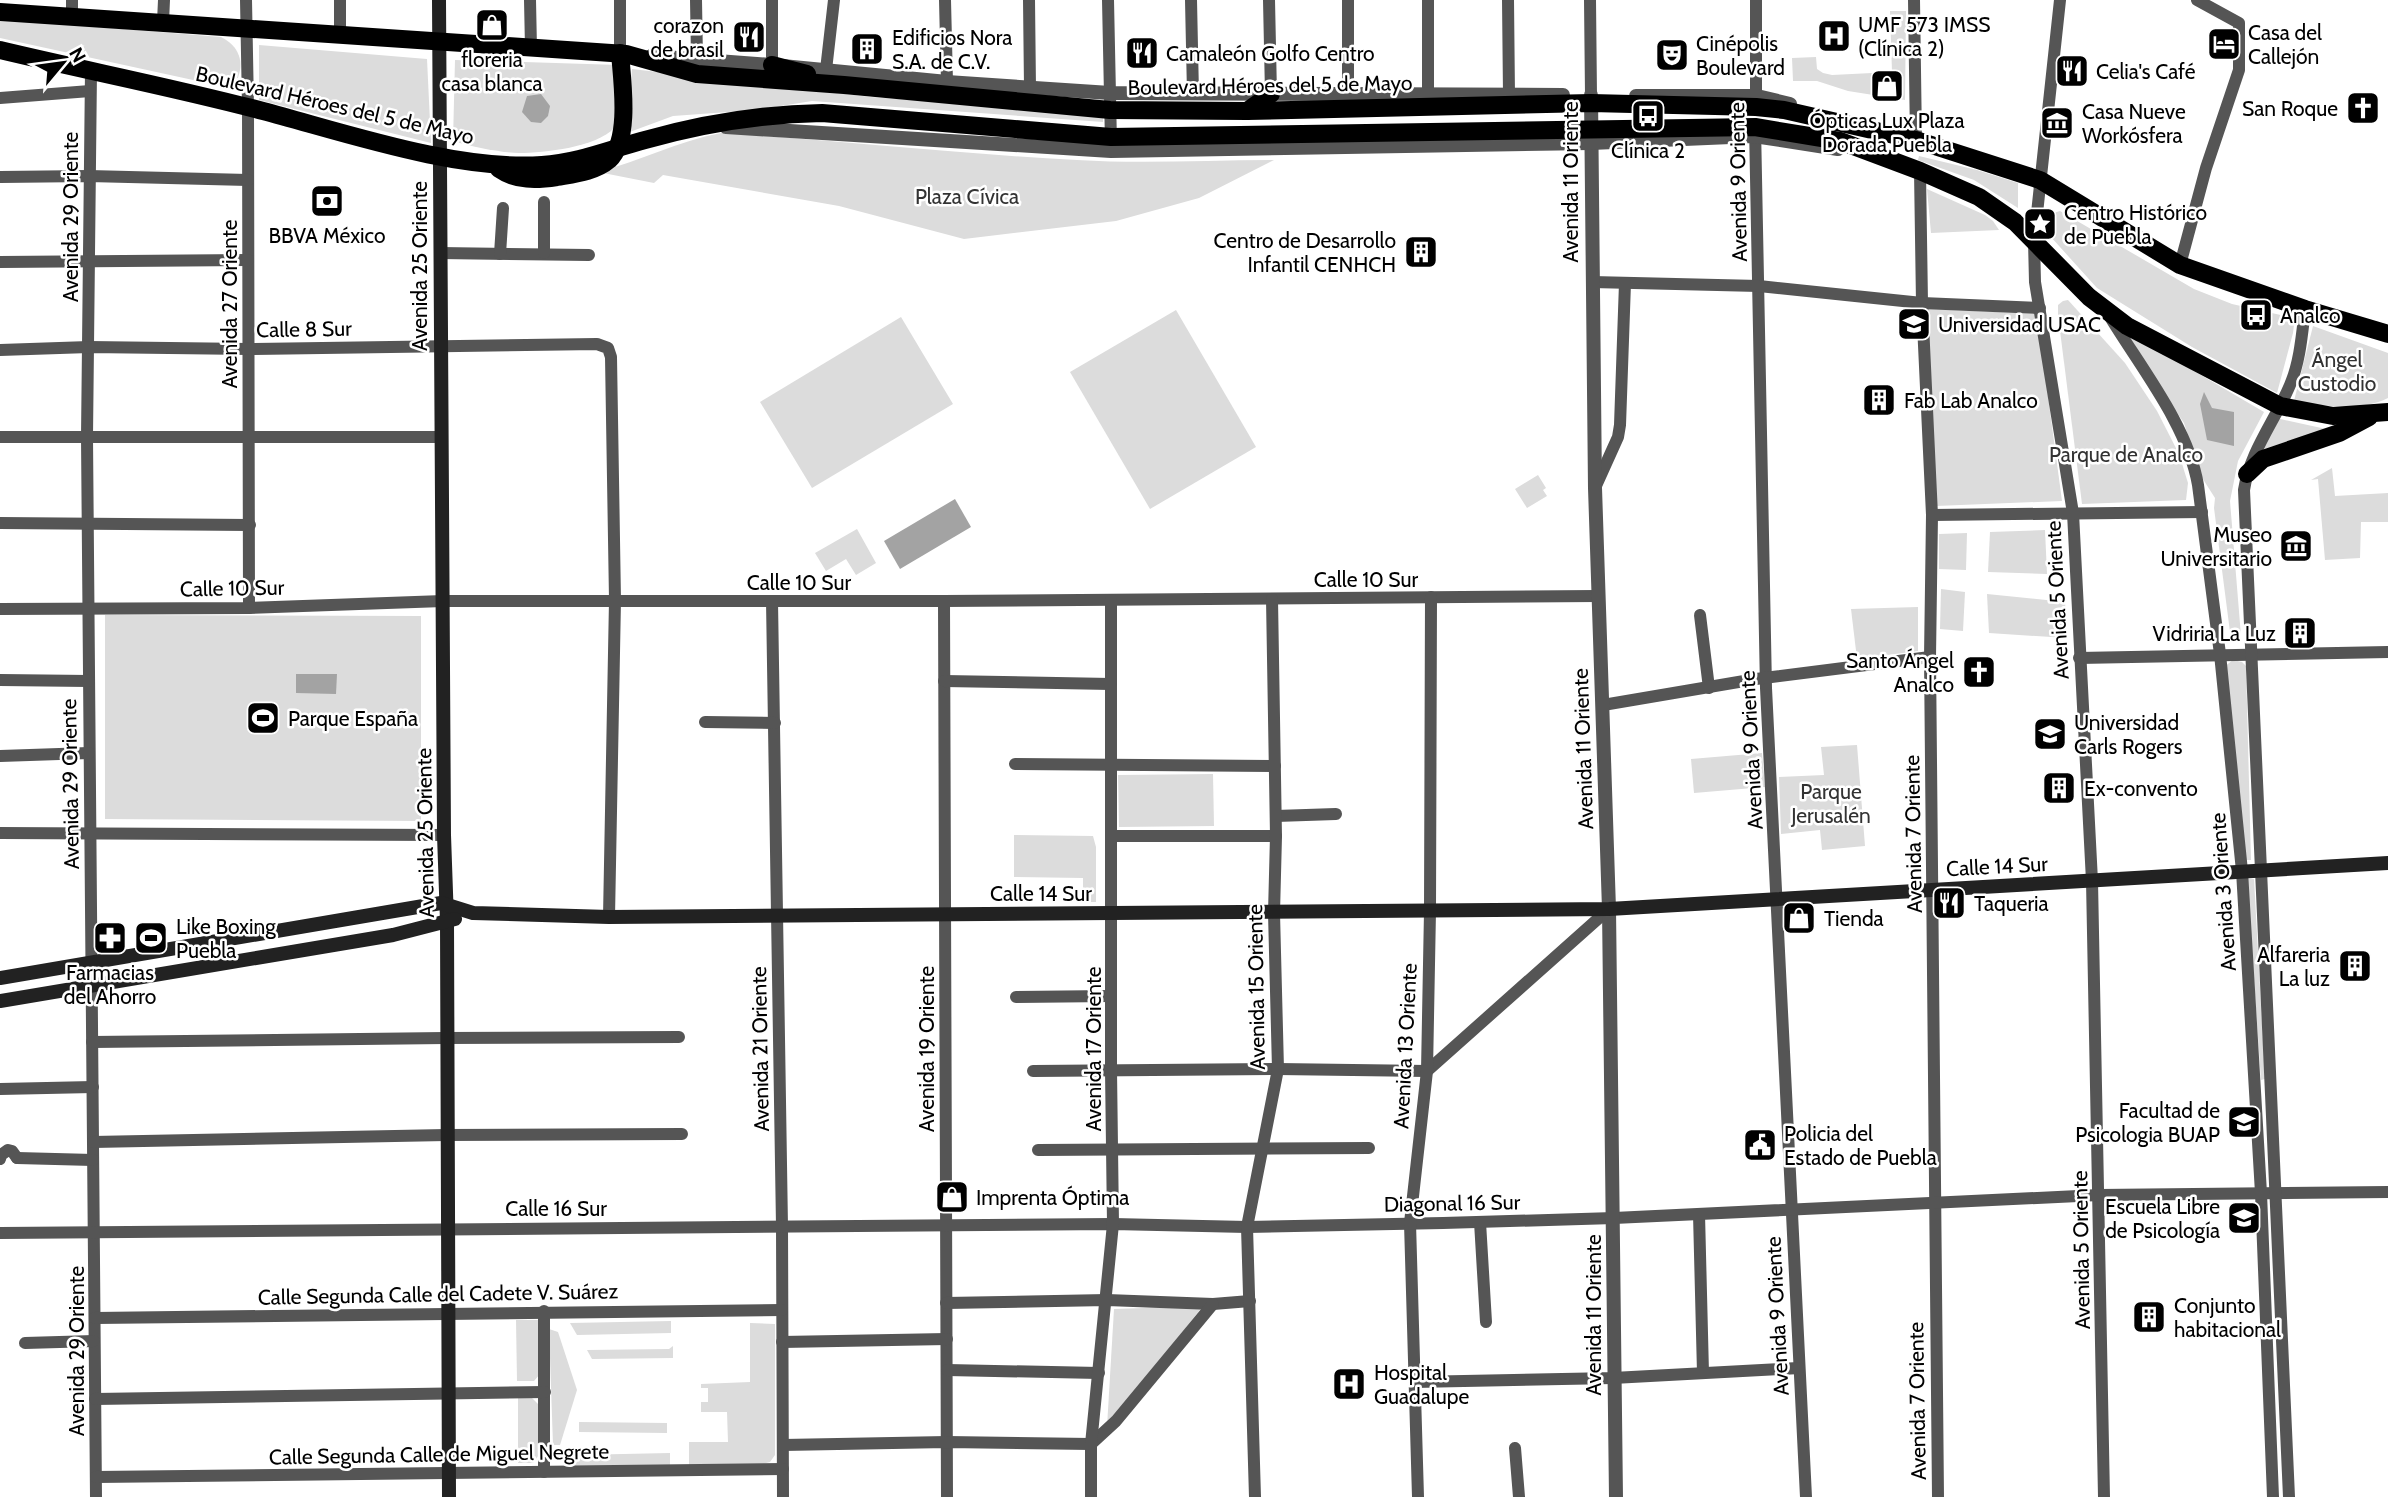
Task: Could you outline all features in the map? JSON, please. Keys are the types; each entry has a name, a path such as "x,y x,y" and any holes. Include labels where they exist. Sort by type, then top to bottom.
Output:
{"main road":[{"name":"Avenida 25 Oriente","path":"439,0 450,1312 449,1497"},
{"name":"Boulevard Héroes del 5 de Mayo","path":"0,12 72,8 163,22 623,53 697,74 1247,110 1591,99 1756,102 1916,140 2040,180 2180,265 2305,309 2388,334"},
{"name":"Boulevard Héroes del 5 de Mayo","path":"0,50 248,107 439,155 493,165 518,177 539,180 578,173 598,167 611,158 615,149"},
{"path":"615,149 624,107 623,53"},
{"path":"772,65 844,85"},
{"path":"1247,110 1271,94"},
{"path":"615,149 702,125 822,113 1111,144 1755,132 1840,141 1920,171 1979,197 1999,209 2106,311 2127,326 2280,406 2333,416 2382,412"},
{"path":"2247,474 2263,459 2339,433 2382,412"},
{"name":"Calle 14 Sur","path":"446,904 473,913 609,918 1609,909 2388,863"},
{"path":"0,978 446,904"},
{"name":"Calle 14 Sur","path":"0,1001 393,935 473,913"}],"street":[{"path":"163,22 164,0"},
{"name":"Avenida 27 Oriente","path":"246,0 249,608"},
{"path":"340,0 340,35"},
{"path":"530,0 531,48"},
{"path":"620,0 623,53"},
{"path":"696,0 697,59"},
{"path":"772,0 772,65"},
{"path":"826,70 834,0"},
{"path":"945,0 947,82"},
{"path":"1029,0 1030,88"},
{"path":"1108,0 1111,144"},
{"path":"1191,0 1193,94"},
{"path":"1269,0 1271,94"},
{"path":"1348,0 1348,94"},
{"path":"1428,0 1428,95"},
{"path":"1508,0 1508,95"},
{"name":"Avenida 11 Oriente","path":"1590,0 1595,488 1609,909 1616,1497"},
{"name":"Avenida 9 Oriente","path":"1756,0 1755,132 1767,678 1806,1497"},
{"path":"1914,0 1916,140"},
{"name":"Avenida 5 Oriente","path":"2060,0 2034,241 2035,282 2073,513 2092,881 2104,1497"},
{"path":"2180,265 2206,168 2239,70 2239,23 2197,0"},
{"name":"Boulevard Héroes del 5 de Mayo","path":"623,53 1030,88 1110,102 1193,94 1508,95 1591,99"},
{"name":"Avenida 29 Oriente","path":"91,71 87,524 96,1497"},
{"path":"0,97 90,91"},
{"name":"Avenida 7 Oriente","path":"1920,171 1922,303 1932,515 1930,657 1938,1497"},
{"path":"0,177 248,180"},
{"path":"544,202 544,253"},
{"path":"500,254 503,208"},
{"path":"440,253 589,255"},
{"path":"0,262 248,260"},
{"path":"1592,282 1759,286 1922,303 2040,308"},
{"path":"1595,488 1618,437 1620,425 1625,283"},
{"name":"Avenida 3 Oriente","path":"2289,1497 2244,490 2247,474 2295,369 2305,309"},
{"name":"Avenida 3 Oriente","path":"2106,311 2179,428 2195,465 2202,512 2220,654 2242,871 2261,1193 2273,1497"},
{"name":"Calle 8 Sur","path":"0,350 89,347 249,349 597,344 608,348 611,357 615,600"},
{"path":"0,436 442,436"},
{"path":"1932,515 2202,512"},
{"path":"0,523 250,525"},
{"name":"Calle 10 Sur","path":"0,609 249,608 443,601 944,601 1598,596"},
{"name":"Avenida 13 Oriente","path":"1418,1497 1410,1223 1427,1071 1431,597"},
{"name":"Avenida 15 Oriente","path":"1255,1497 1247,1227 1278,1069 1272,599"},
{"path":"609,918 615,600"},
{"name":"Avenida 17 Oriente","path":"1091,1497 1091,1444 1113,1224 1111,600"},
{"name":"Avenida 21 Oriente","path":"772,601 782,1226 783,1497"},
{"name":"Avenida 19 Oriente","path":"944,601 947,1497"},
{"path":"1700,615 1709,688"},
{"path":"2079,658 2388,652"},
{"path":"1603,705 1767,678 1930,657"},
{"path":"0,680 89,681"},
{"path":"944,681 1111,684"},
{"path":"705,722 775,723"},
{"path":"0,756 89,753"},
{"path":"1015,764 1275,766"},
{"path":"1276,816 1336,814"},
{"path":"0,832 444,835"},
{"path":"1112,836 1276,836"},
{"path":"1032,1071 1427,1071 1609,909"},
{"path":"1016,997 1111,996"},
{"path":"92,1042 680,1037"},
{"path":"0,1090 93,1087"},
{"path":"93,1142 447,1135 682,1134"},
{"path":"1038,1150 1369,1148"},
{"path":"17,1158 93,1160"},
{"name":"Diagonal 16 Sur","path":"1113,1224 1247,1227 1614,1219 2099,1195 2388,1192"},
{"path":"1699,1214 1703,1373"},
{"path":"1480,1222 1486,1322"},
{"name":"Calle 16 Sur","path":"0,1233 1113,1224"},
{"path":"946,1303 1107,1300 1213,1304 1250,1301"},
{"path":"783,1446 947,1442 1091,1444 1116,1421 1213,1304"},
{"name":"Calle Segunda Calle del Cadete V. Suárez","path":"94,1318 782,1310"},
{"path":"544,1311 544,1472"},
{"path":"782,1342 947,1339"},
{"path":"25,1343 94,1341"},
{"path":"2268,1363 2283,1363"},
{"path":"1414,1382 1613,1377 1799,1368"},
{"path":"947,1370 1099,1373"},
{"path":"95,1399 545,1392"},
{"path":"1515,1448 1519,1497"},
{"name":"Calle Segunda Calle de Miguel Negrete","path":"96,1477 783,1469"}],"green space":[{"path":"1890,11 1906,11 1905,100 1848,91 1817,81 1793,81 1792,58 1816,57 1817,69 1832,75 1892,72"},
{"path":"0,19 221,37 232,45 239,55 239,73 237,80 216,85 0,38"},
{"path":"259,45 427,59 431,143 259,100"},
{"path":"455,60 619,65 614,128 596,140 570,148 542,152 502,152 453,141"},
{"path":"632,69 871,97 1103,114 1103,122 812,101 756,110 673,116 627,133"},
{"name":"Plaza Cívica","path":"721,133 1077,160 1274,160 1199,198 1116,221 964,239 839,206 663,175 654,183 598,172"},
{"path":"1919,156 2018,183 2018,208 1974,180 1918,160"},
{"path":"1927,189 1985,215 1999,230 1931,233"},
{"path":"2060,211 2194,289 2232,304 2285,316 2294,325 2277,393 2192,347 2097,288 2041,226 2047,215"},
{"name":"Parque de Analco","path":"2068,300 2125,363 2157,411 2179,454 2188,483 2186,500 2082,504 2058,315 2058,305"},
{"path":"1927,309 2037,314 2062,501 1936,506"},
{"path":"1176,310 1256,447 1150,509 1070,372"},
{"path":"901,317 953,404 812,488 760,402"},
{"name":"Ángel Custodio","path":"2313,326 2388,353 2388,398 2354,406 2294,401"},
{"path":"2119,327 2264,412 2238,461 2230,501 2241,636 2230,632 2214,508 2215,498 2201,476 2184,423"},
{"path":"2276,418 2326,429 2264,449 2262,447"},
{"path":"2332,468 2335,496 2388,493 2388,522 2361,522 2360,558 2325,560 2318,479 2311,480"},
{"path":"1538,475 1546,488 1543,490 1547,496 1527,508 1515,489"},
{"path":"857,529 876,563 856,575 846,559 826,571 815,553"},
{"path":"2045,530 2047,574 1988,572 1990,532"},
{"path":"1967,533 1966,570 1939,569 1939,534"},
{"path":"1941,589 1965,592 1963,631 1940,629"},
{"path":"1987,594 2065,602 2067,638 1989,633"},
{"path":"1918,607 1918,651 1857,659 1851,609"},
{"name":"Parque España","path":"105,615 421,616 421,821 105,819"},
{"path":"2233,660 2246,666 2251,860 2246,860 2224,667"},
{"name":"Parque Jerusalén","path":"1857,745 1865,846 1822,850 1820,830 1781,834 1779,777 1824,775 1821,747"},
{"path":"1762,753 1765,787 1694,793 1691,759"},
{"path":"1213,774 1214,826 1119,827 1118,775"},
{"path":"1014,835 1093,836 1096,847 1096,902 1083,902 1083,878 1014,877"},
{"path":"2247,879 2254,879 2265,1079 2261,1080"},
{"path":"1203,1306 1107,1427 1114,1309"},
{"path":"516,1320 539,1320 540,1374 534,1381 517,1381"},
{"path":"671,1321 671,1333 577,1335 570,1323"},
{"path":"750,1323 775,1324 775,1455 770,1462 754,1466 689,1466 689,1442 728,1442 727,1412 701,1412 701,1402 708,1402 708,1388 701,1388 701,1384 750,1382"},
{"path":"549,1329 558,1332 577,1390 560,1445 553,1445"},
{"path":"673,1346 673,1358 592,1359 587,1350 669,1349"},
{"path":"518,1398 532,1398 538,1404 541,1452 533,1463 518,1463"},
{"path":"579,1422 667,1423 667,1433 579,1432"},
{"path":"670,1453 670,1467 572,1468 576,1455"}],"shaded area":[{"path":"541,94 550,106 548,116 541,123 531,122 522,112 527,96"},
{"path":"2204,392 2212,408 2234,412 2234,446 2207,440 2200,404"},
{"path":"955,499 971,527 900,569 884,541"},
{"path":"296,674 337,674 336,694 296,693"}],"place":[{"name":"floreria casa blanca","path":"492,25"},
{"name":"UMF 573 IMSS (Clínica 2)","path":"1834,36"},
{"name":"corazon de brasil","path":"749,37"},
{"name":"Casa del Callejón","path":"2224,44"},
{"name":"Edificios Nora S.A. de C.V.","path":"867,49"},
{"name":"Camaleón Golfo Centro","path":"1142,53"},
{"name":"Cinépolis Boulevard","path":"1672,55"},
{"name":"Celia's Café","path":"2072,71"},
{"name":"Ópticas Lux Plaza Dorada Puebla","path":"1887,86"},
{"name":"San Roque","path":"2363,108"},
{"name":"Clínica 2","path":"1648,116"},
{"name":"Casa Nueve Workósfera","path":"2057,123"},
{"name":"BBVA México","path":"327,201"},
{"name":"Centro Histórico de Puebla","path":"2040,224"},
{"name":"Centro de Desarrollo Infantil CENHCH","path":"1421,252"},
{"name":"Analco","path":"2256,315"},
{"name":"Universidad USAC","path":"1914,324"},
{"name":"Fab Lab Analco","path":"1879,400"},
{"name":"Museo Universitario","path":"2296,546"},
{"name":"Vidriria La Luz","path":"2300,633"},
{"name":"Santo Ángel Analco","path":"1979,672"},
{"name":"Parque España","path":"263,718"},
{"name":"Universidad Carls Rogers","path":"2050,734"},
{"name":"Ex-convento","path":"2059,788"},
{"name":"Taqueria","path":"1949,903"},
{"name":"Tienda","path":"1799,918"},
{"name":"Farmacias del Ahorro","path":"110,938"},
{"name":"Like Boxing Puebla","path":"151,938"},
{"name":"Alfareria La luz","path":"2355,966"},
{"name":"Facultad de Psicologia BUAP","path":"2244,1122"},
{"name":"Policia del Estado de Puebla","path":"1760,1145"},
{"name":"Imprenta Óptima","path":"952,1197"},
{"name":"Escuela Libre de Psicología","path":"2244,1218"},
{"name":"Conjunto habitacional","path":"2149,1317"},
{"name":"Hospital Guadalupe","path":"1349,1384"}]}
